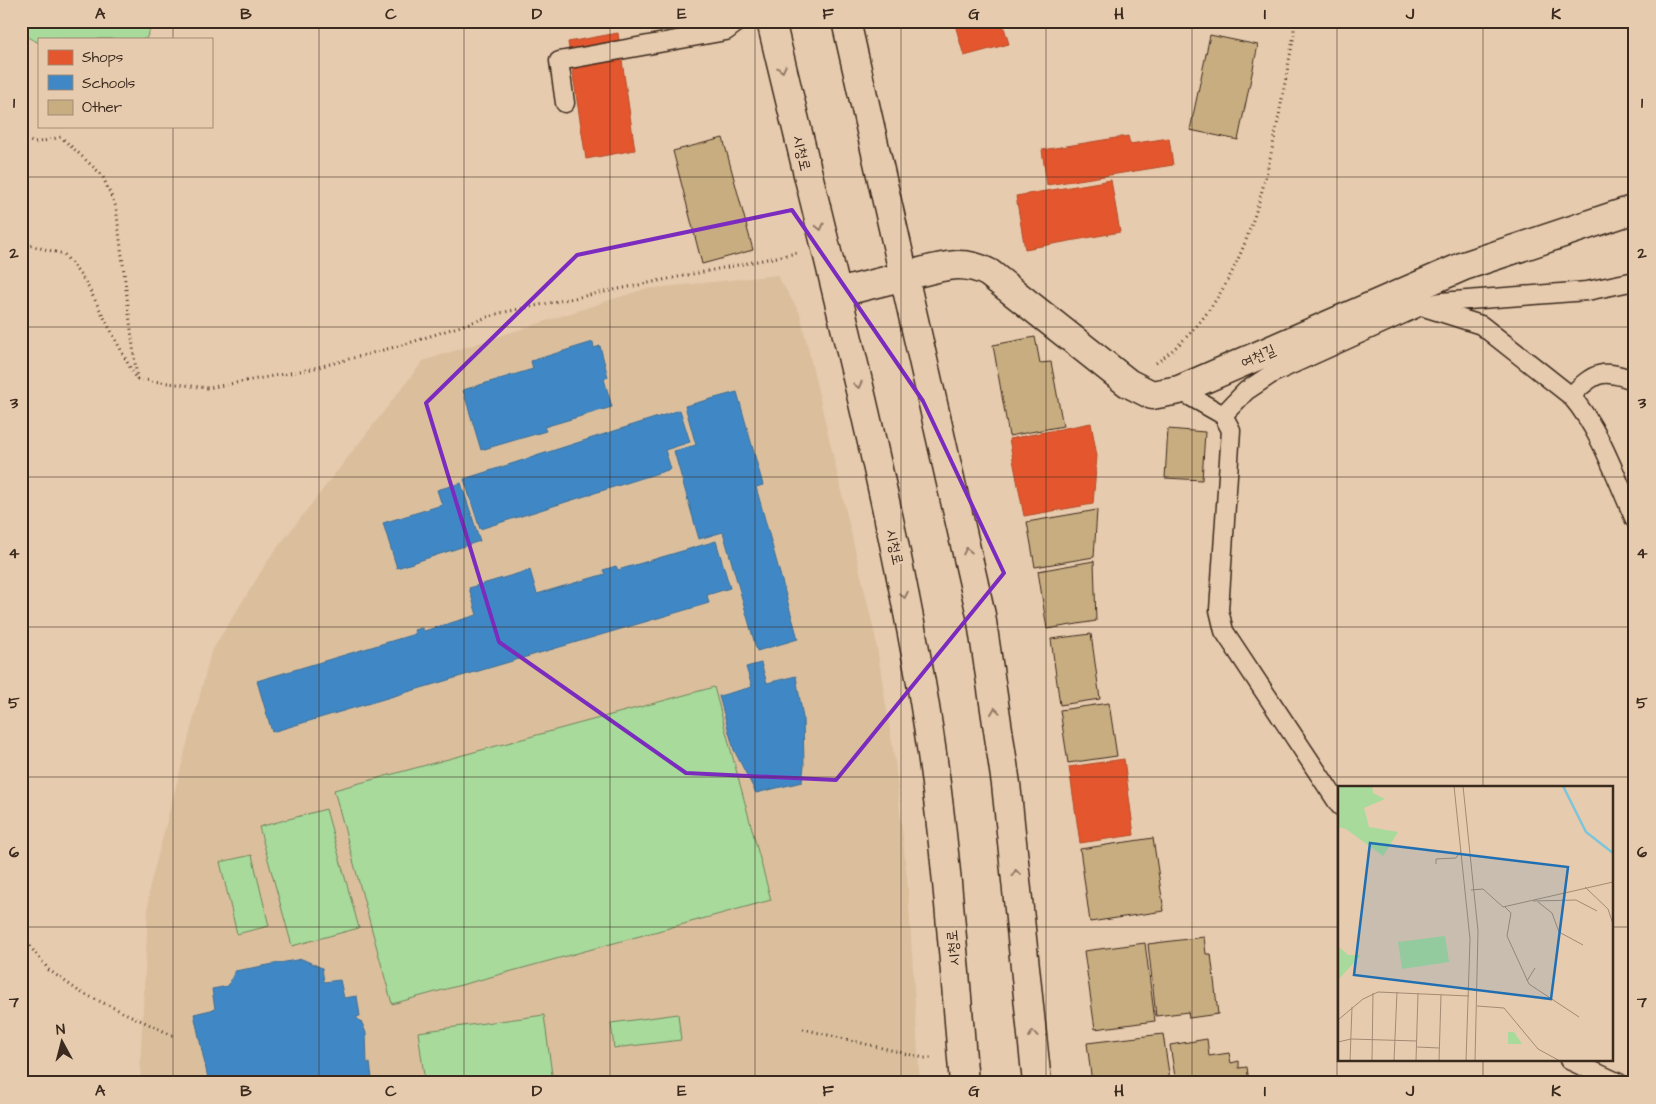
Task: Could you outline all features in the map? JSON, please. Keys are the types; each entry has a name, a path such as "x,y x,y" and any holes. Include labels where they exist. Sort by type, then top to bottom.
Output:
{"street":[{"name":"시청로","path":"771,21 837,293 897,557 922,686 939,813 964,1083"},
{"path":"846,21 981,616 1006,784 1037,1083"},
{"name":"여천길","path":"837,293 960,263 977,266 989,273 1128,383 1152,395 1179,390 1464,266 1635,209"}],"lane":[{"path":"565,103 559,61 726,31 739,21"},
{"path":"1223,415 1246,391 1273,373 1421,306 1441,302 1587,291 1635,282"},
{"path":"1421,306 1481,325 1571,396 1581,407 1598,436 1635,520"},
{"path":"1571,396 1585,382 1599,374 1617,373 1635,381"},
{"path":"1179,390 1223,415 1231,430 1219,610 1224,631 1338,803"},
{"path":"1573,1062 1619,1083"}],"path":[{"path":"1128,383 1178,347 1219,295 1245,244 1262,194 1294,35 1294,21"},
{"path":"21,138 35,143 62,136 102,175 116,206 137,379"},
{"path":"21,243 64,254 85,281 137,379"},
{"path":"137,379 208,388 311,369 406,344 500,313 780,257 824,245"},
{"path":"21,942 28,944 49,970 80,992 174,1036"},
{"path":"803,1029 924,1058"}],"highlighted area":[{"path":"792,210 923,401 1004,573 836,780 686,773 499,642 426,403 577,255"}],"shaded area":[{"path":"777,275 800,313 875,635 895,761 908,888 920,1083 141,1083 140,1067 149,889 211,652 270,557 423,361 644,289"}],"green space":[{"path":"21,21 154,21 146,38 38,38 38,42 21,33"},
{"path":"714,687 771,900 392,1004 334,790"},
{"path":"326,809 359,928 292,946 259,827"},
{"path":"252,855 269,926 237,934 220,862"},
{"path":"678,1014 681,1040 614,1048 611,1023"},
{"path":"544,1015 553,1082 425,1083 418,1032"}],"building: Shops":[{"path":"954,21 1002,21 1009,44 964,56"},
{"path":"618,33 635,150 586,159 568,42"},
{"path":"1128,136 1130,144 1169,138 1173,165 1047,185 1042,150"},
{"path":"1111,180 1120,232 1025,249 1016,196"},
{"path":"1091,423 1097,456 1093,504 1024,516 1009,439"},
{"path":"1124,759 1134,835 1080,843 1069,767"}],"building: Schools":[{"path":"593,342 594,348 600,346 608,377 604,379 612,407 544,427 546,431 481,450 463,390 533,369 531,361"},
{"path":"737,392 763,485 756,487 798,639 757,651 723,532 699,539 674,451 696,445 685,406"},
{"path":"680,410 690,442 665,450 671,469 480,529 464,479"},
{"path":"461,483 480,541 397,568 383,523 442,505 437,490"},
{"path":"716,541 730,588 707,595 709,603 272,732 257,681 415,634 414,630 422,628 424,631 477,615 469,588 530,570 537,594 605,574 603,570 616,566 618,570"},
{"path":"761,663 767,683 796,676 803,718 804,766 802,782 756,793 734,750 719,696 752,687 746,667"},
{"path":"302,959 322,968 324,982 340,980 344,998 357,996 360,1016 356,1017 362,1023 366,1033 367,1063 370,1063 372,1078 357,1083 209,1083 194,1014 215,1009 212,989 228,986 235,971"}],"building: Other":[{"path":"1210,35 1258,45 1238,140 1190,130"},
{"path":"723,138 753,250 702,264 673,151"},
{"path":"1035,337 1040,363 1051,362 1063,426 1009,436 993,345"},
{"path":"1168,429 1205,432 1202,480 1165,478"},
{"path":"1097,510 1094,557 1035,567 1027,522"},
{"path":"1094,561 1096,621 1047,629 1038,571"},
{"path":"1091,634 1100,699 1060,705 1051,639"},
{"path":"1109,703 1117,756 1068,763 1060,710"},
{"path":"1153,838 1164,911 1090,922 1080,849"},
{"path":"1204,937 1206,954 1211,954 1218,1014 1189,1018 1188,1012 1156,1016 1148,944"},
{"path":"1145,943 1155,1021 1095,1029 1084,951"},
{"path":"1163,1034 1170,1080 1145,1083 1145,1078 1125,1080 1125,1083 1092,1083 1087,1043"},
{"path":"1207,1039 1209,1056 1229,1053 1231,1063 1239,1061 1239,1068 1247,1067 1249,1083 1176,1083 1170,1045"}]}
